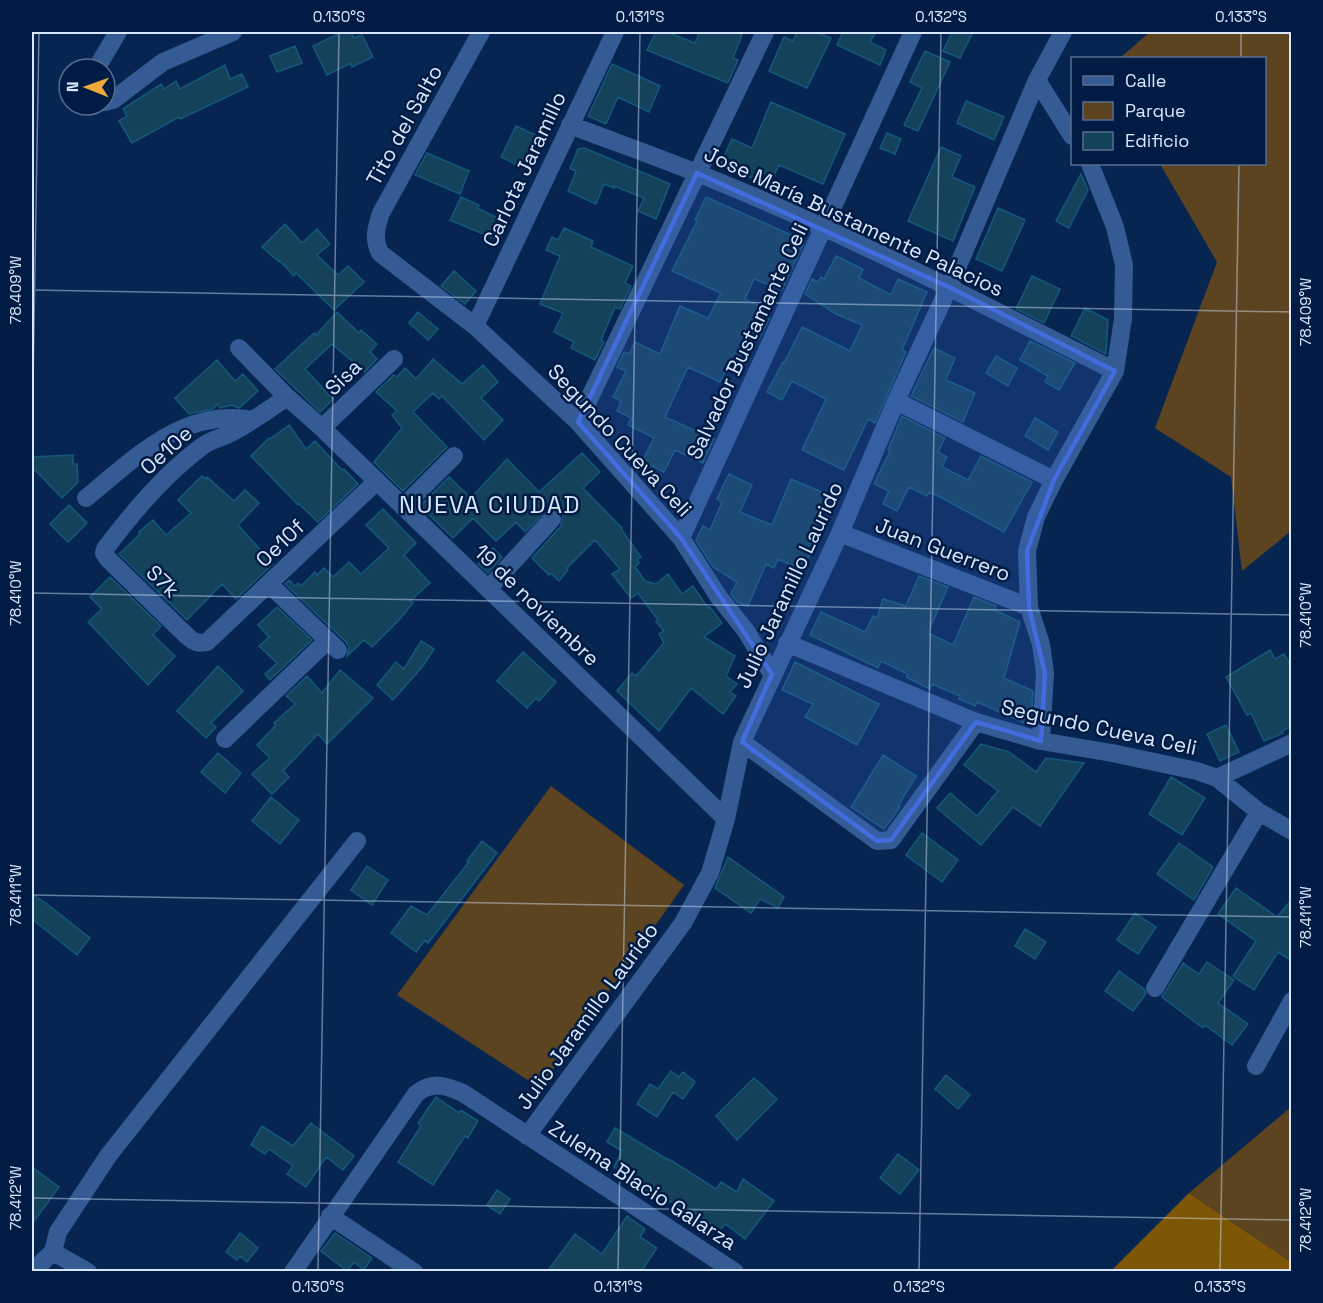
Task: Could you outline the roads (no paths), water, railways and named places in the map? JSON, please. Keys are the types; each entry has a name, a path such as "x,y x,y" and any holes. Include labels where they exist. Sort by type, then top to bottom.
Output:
{"street":[{"path":"103,57 118,32"},
{"path":"117,97 163,62 233,32"},
{"name":"Tito del Salto","path":"376,244 375,233 381,213 481,32"},
{"name":"Carlota Jaramillo","path":"475,326 615,32"},
{"path":"578,422 765,32"},
{"name":"Salvador Bustamante Celi","path":"681,538 913,32"},
{"name":"Julio Jaramillo Laurido","path":"527,1136 683,923 710,873 726,819 742,742 840,533 896,400 949,287 1037,80 1063,32"},
{"path":"1037,80 1071,134"},
{"name":"Jose María Bustamente Palacios","path":"570,124 697,173 823,228 949,287 1115,371"},
{"path":"1041,741 1045,673 1041,644 1029,607 1027,551 1036,517 1054,480 1115,371 1123,318 1124,265 1116,227 1090,165"},
{"name":"Segundo Cueva Celi","path":"376,244 380,254 475,326 578,422 681,538 718,596 746,631 772,674"},
{"name":"19 de noviembre","path":"239,348 287,397 322,428 726,819"},
{"name":"Sisa","path":"322,428 394,359"},
{"name":"Oe10e","path":"118,534 161,481 200,447 212,439 227,435 287,397"},
{"path":"896,400 1054,480"},
{"path":"86,498 161,439 178,430 215,418 233,416 253,420"},
{"path":"403,507 454,456"},
{"name":"Oe10f","path":"213,637 377,481"},
{"path":"488,589 552,519"},
{"name":"Juan Guerrero","path":"840,533 1029,607"},
{"name":"S7k","path":"118,534 105,549 104,553 108,559 193,642 207,642 213,637"},
{"path":"225,739 333,645 269,584"},
{"name":"Segundo Cueva Celi","path":"787,643 976,722 1041,741 1112,753 1197,771 1217,778 1259,812 1292,831"},
{"path":"742,742 877,841 884,841 891,840 976,722"},
{"path":"1217,778 1292,743"},
{"path":"1155,988 1259,812"},
{"path":"88,1272 41,1259 108,1156 357,841"},
{"path":"1256,1066 1292,1001"},
{"name":"Zulema Blacio Galarza","path":"330,1216 416,1094 425,1086 435,1084 463,1093 735,1272"},
{"path":"293,1272 330,1216 414,1272"}],"district":[{"name":"NUEVA CIUDAD","path":"490,504"}]}
